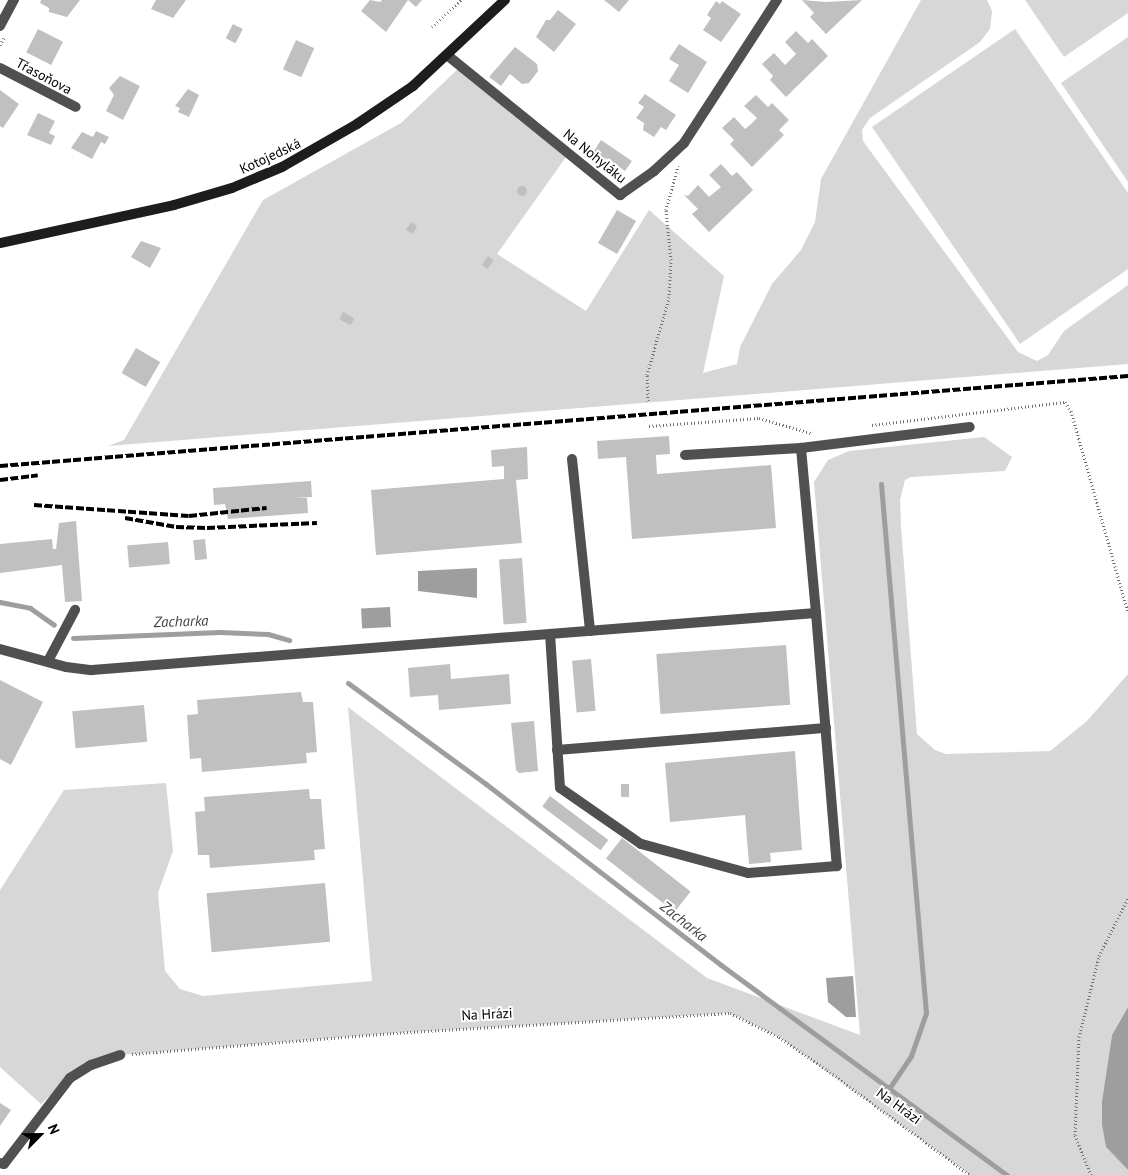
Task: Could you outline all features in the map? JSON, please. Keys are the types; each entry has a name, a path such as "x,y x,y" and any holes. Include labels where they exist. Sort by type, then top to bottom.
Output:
{"main road":[{"name":"Kotojedská","path":"0,242 141,214 257,178 306,155 413,86 505,0"}],"street":[{"path":"0,26 14,0"},
{"name":"Na Nohyláku","path":"447,55 620,196 684,143 776,0"},
{"name":"Třasoňova","path":"0,68 76,108"},
{"path":"685,455 800,448 970,427"},
{"path":"550,634 560,788 641,844 748,873 837,866 800,448"},
{"path":"572,459 590,631"},
{"path":"48,661 75,610"},
{"path":"0,649 48,661 66,668 92,670 816,613"},
{"path":"557,750 826,728"},
{"path":"2,1164 70,1078 91,1065 120,1055"}],"path":[{"path":"432,27 461,0"},
{"path":"648,401 647,375 669,298 671,260 666,210 684,143"},
{"path":"870,425 1065,402 1071,411 1128,613"},
{"path":"649,426 759,418 811,433 820,432"},
{"path":"1091,1175 1075,1135 1080,1037 1099,956 1128,898"},
{"name":"Na Hrázi","path":"120,1055 393,1033 730,1013 787,1043 970,1175"}],"shaded area":[{"path":"921,0 987,0 992,11 990,29 980,42 870,118 862,130 863,141 1018,352 1037,361 1048,355 1064,331 1128,285 1128,364 108,446 124,440 263,200 401,123 458,69 566,157 497,254 586,311 649,210 724,276 703,373 737,364 740,347 772,284 801,250 815,222 821,179"},
{"path":"1025,0 1128,0 1128,13 1064,57"},
{"path":"1015,29 1128,193 1128,269 1020,344 872,127"},
{"path":"1128,37 1128,182 1061,83"},
{"path":"984,437 1012,457 1005,471 911,477 905,480 900,500 917,734 935,750 946,754 1050,751 1087,721 1128,674 1128,1007 1112,1035 1102,1101 1106,1147 1128,1170 1128,1175 970,1175 779,1037 730,1013 393,1033 121,1055 70,1078 41,1104 0,1067 0,890 64,790 166,783 173,851 158,893 165,971 180,989 203,996 372,981 348,707 707,978 860,1035 814,482 828,460 849,451"},
{"path":"477,568 477,598 418,591 418,571"},
{"path":"390,607 391,627 362,628 361,609"},
{"path":"853,976 856,1017 846,1017 828,1002 826,978"},
{"path":"1128,1007 1128,1170 1106,1147 1102,1124 1102,1101 1112,1035"}],"building":[{"path":"41,0 80,0 67,17 49,12 49,8 40,3"},
{"path":"156,0 186,0 173,18 151,9"},
{"path":"370,0 380,2 382,0 408,0 386,32 361,11"},
{"path":"408,0 422,0 416,7"},
{"path":"604,0 629,0 619,12"},
{"path":"802,0 826,2 862,0 826,34 810,17 814,13"},
{"path":"716,1 720,4 722,1 741,14 721,42 703,30 711,18 707,15"},
{"path":"558,10 576,24 554,52 536,37 546,20 550,20"},
{"path":"233,24 243,29 236,43 226,38"},
{"path":"38,29 63,42 51,65 26,52"},
{"path":"796,31 808,43 812,39 828,56 786,97 770,80 773,76 762,64 774,53 785,65 796,54 785,42"},
{"path":"296,40 314,48 301,77 283,69"},
{"path":"679,44 707,62 688,93 669,81 679,65 669,59"},
{"path":"515,47 537,64 538,71 529,83 522,84 510,74 501,86 489,77"},
{"path":"120,76 140,86 123,120 106,111 114,95 109,88"},
{"path":"188,89 199,95 189,117 178,112 180,108 175,106"},
{"path":"0,90 19,104 3,128 0,126"},
{"path":"645,94 676,115 666,130 661,127 654,137 643,130 644,123 636,118 644,107 638,103"},
{"path":"756,95 768,107 772,103 789,120 779,130 784,135 752,167 730,144 734,140 722,128 734,117 745,129 751,124 757,118 744,106"},
{"path":"38,113 55,121 49,133 55,136 51,145 27,135"},
{"path":"96,131 109,137 105,144 101,142 92,159 71,148 82,132 93,137"},
{"path":"601,140 632,161 625,171 606,158 604,162 592,154"},
{"path":"721,164 732,176 737,172 753,190 709,232 692,214 698,209 684,195 688,196 698,185 709,197 721,187 709,175"},
{"path":"520,186 524,186 527,191 526,195 520,196 517,193 517,189"},
{"path":"617,210 636,221 617,254 598,243"},
{"path":"411,222 417,226 413,234 406,230"},
{"path":"141,241 161,248 150,268 131,257"},
{"path":"488,256 494,260 488,269 482,265"},
{"path":"343,312 354,318 350,325 339,319"},
{"path":"136,348 160,362 146,387 122,373"},
{"path":"669,436 670,454 656,455 657,474 771,465 776,528 632,539 626,457 598,459 597,441"},
{"path":"527,447 528,479 516,480 522,543 376,555 371,490 504,479 504,466 492,467 491,450"},
{"path":"311,481 312,497 294,498 307,498 308,513 228,519 225,504 214,505 213,488"},
{"path":"76,521 82,601 65,602 62,565 0,573 0,544 52,539 53,549 56,549 59,523"},
{"path":"205,539 207,559 195,560 193,540"},
{"path":"168,542 170,564 129,567 127,546"},
{"path":"522,558 527,623 504,624 499,560"},
{"path":"786,645 790,705 661,714 656,654"},
{"path":"591,659 596,711 577,712 572,661"},
{"path":"450,664 451,679 509,674 511,704 439,710 438,695 410,697 408,668"},
{"path":"0,680 43,702 11,765 0,759"},
{"path":"301,692 303,702 313,702 317,752 306,753 307,763 202,772 201,758 190,759 187,715 198,714 197,700"},
{"path":"144,705 147,742 75,748 72,711"},
{"path":"534,721 538,771 519,773 516,770 511,723"},
{"path":"795,751 802,850 770,853 771,862 749,864 745,815 670,822 665,763"},
{"path":"621,784 629,784 629,797 621,797"},
{"path":"309,789 310,799 321,799 325,849 314,850 315,860 210,868 209,855 198,855 195,812 205,811 204,797"},
{"path":"550,796 608,840 600,850 542,806"},
{"path":"622,838 691,892 675,912 606,858"},
{"path":"325,883 330,942 212,952 206,893"},
{"path":"0,1103 11,1110 0,1126"}],"waterway":[{"path":"881,484 926,1013 911,1056 889,1089"},
{"name":"Zacharka","path":"0,602 30,608 54,625"},
{"name":"Zacharka","path":"73,638 220,632 268,634 289,640"},
{"name":"Zacharka","path":"348,683 486,784 721,965 1007,1175"}],"railway":[{"path":"0,466 1128,376"},
{"path":"0,480 38,475"},
{"path":"34,505 189,516 267,508"},
{"path":"125,518 176,527 207,528 317,523"}]}
